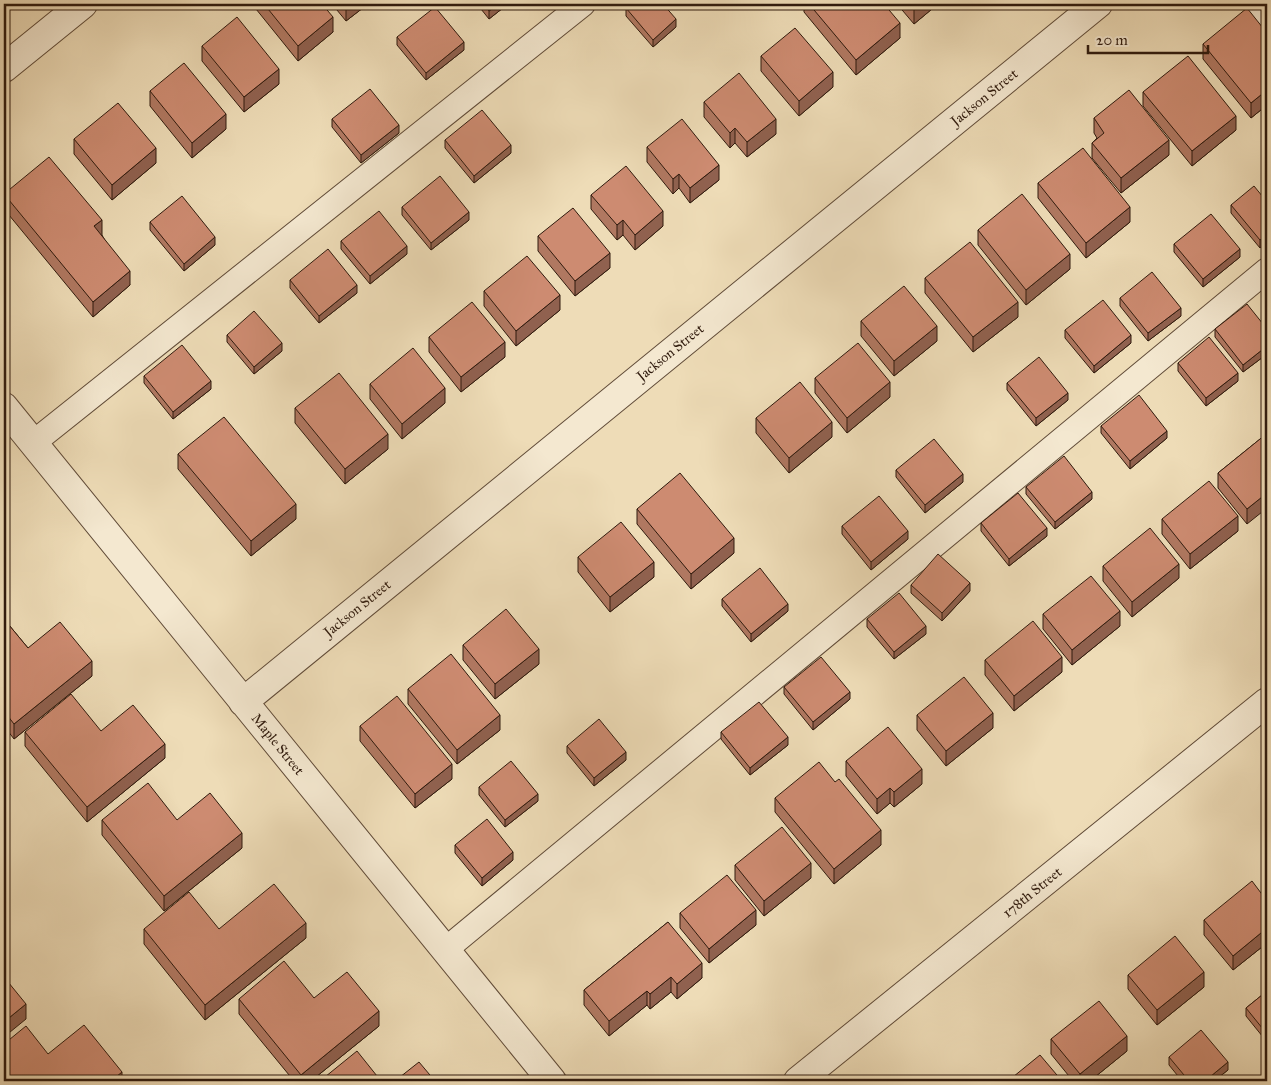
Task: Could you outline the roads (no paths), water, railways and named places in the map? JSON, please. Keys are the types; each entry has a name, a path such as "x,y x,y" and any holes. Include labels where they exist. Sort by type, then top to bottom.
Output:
{"street":[{"path":"4,68 83,4"},
{"name":"Jackson Street","path":"243,702 1098,4"},
{"name":"Maple Street","path":"4,407 552,1081"},
{"name":"178th Street","path":"798,1081 1267,702"}],"lane":[{"path":"33,443 583,4"},
{"path":"1258,4 1267,15"},
{"path":"445,950 1267,270"}]}
